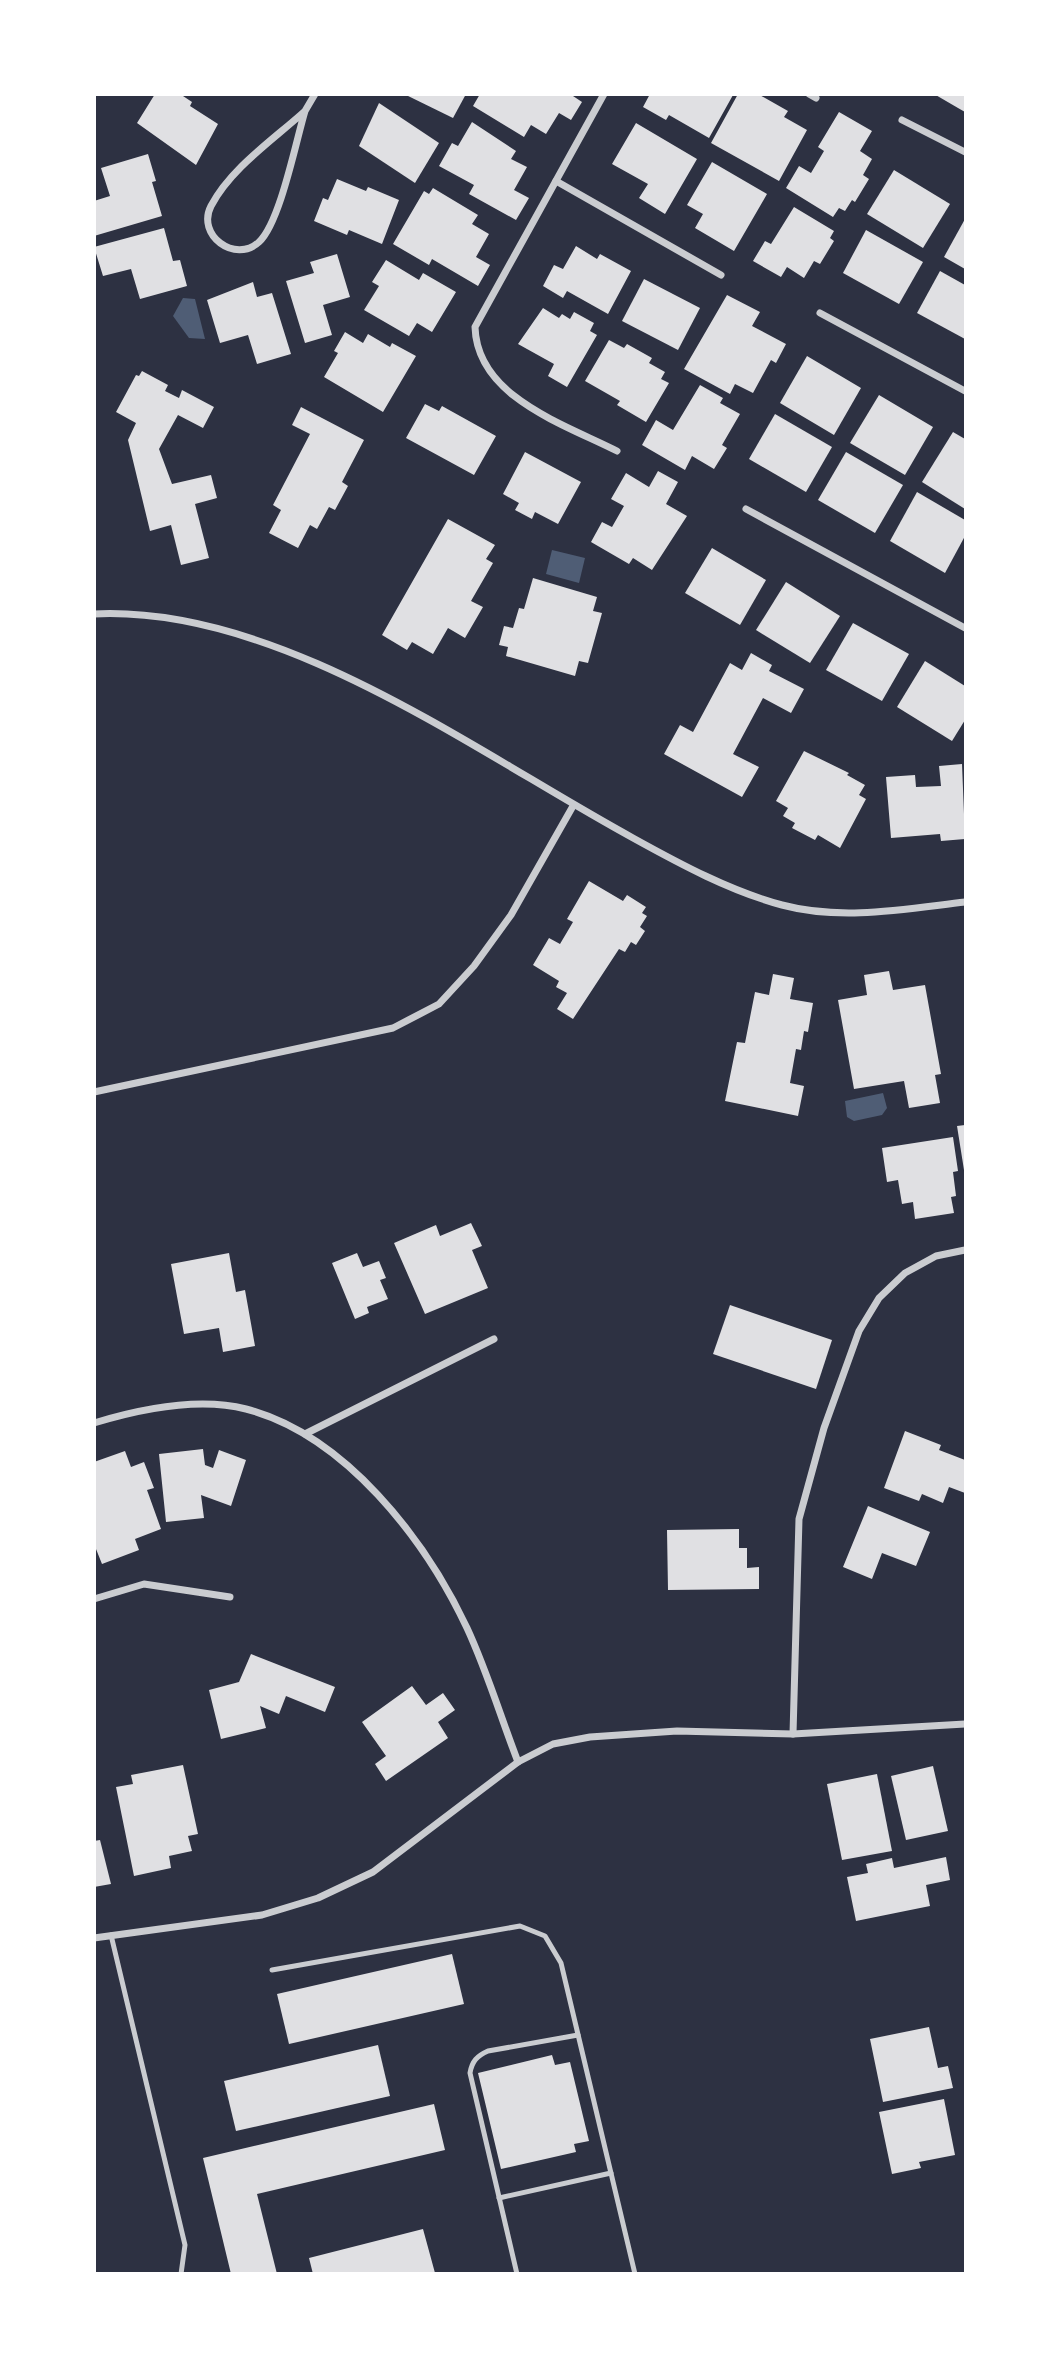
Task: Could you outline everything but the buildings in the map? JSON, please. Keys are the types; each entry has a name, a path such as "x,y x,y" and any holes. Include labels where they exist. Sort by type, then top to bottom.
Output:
{"street":[{"path":"305,111 234,175 209,210 207,225 215,240 230,250 245,251 260,242 271,224 305,111 315,94"},
{"path":"604,94 475,327 475,346 492,377 527,404 617,451"},
{"path":"902,120 965,152"},
{"path":"556,181 721,275"},
{"path":"820,313 965,391"},
{"path":"746,509 965,628"},
{"path":"94,614 133,612 201,623 270,643 405,708 573,806 670,858 736,889 783,906 828,913 884,912 965,902"},
{"path":"94,1092 393,1028 439,1004 474,966 511,915 573,806"},
{"path":"793,1734 799,1519 824,1428 859,1331 879,1298 905,1273 936,1256 965,1250"},
{"path":"304,1434 494,1339"},
{"path":"94,1423 130,1412 185,1405 246,1409 304,1434 352,1468 394,1512 431,1566 466,1627 518,1762"},
{"path":"94,1599 145,1584 230,1597"},
{"path":"94,1938 262,1915 318,1898 373,1872 518,1762 553,1744 590,1737 677,1731 793,1734 965,1724"}],"lane":[{"path":"272,1970 520,1926 545,1936 555,1948 635,2273"},
{"path":"111,1935 185,2245 181,2273"},
{"path":"517,2273 470,2073 472,2064 478,2056 488,2051 578,2035"},
{"path":"499,2198 611,2173"}],"water":[{"path":"183,298 195,299 205,339 189,338 173,316"},
{"path":"552,550 585,558 579,583 546,574"},
{"path":"883,1093 887,1108 882,1115 854,1121 847,1117 845,1101"}]}
